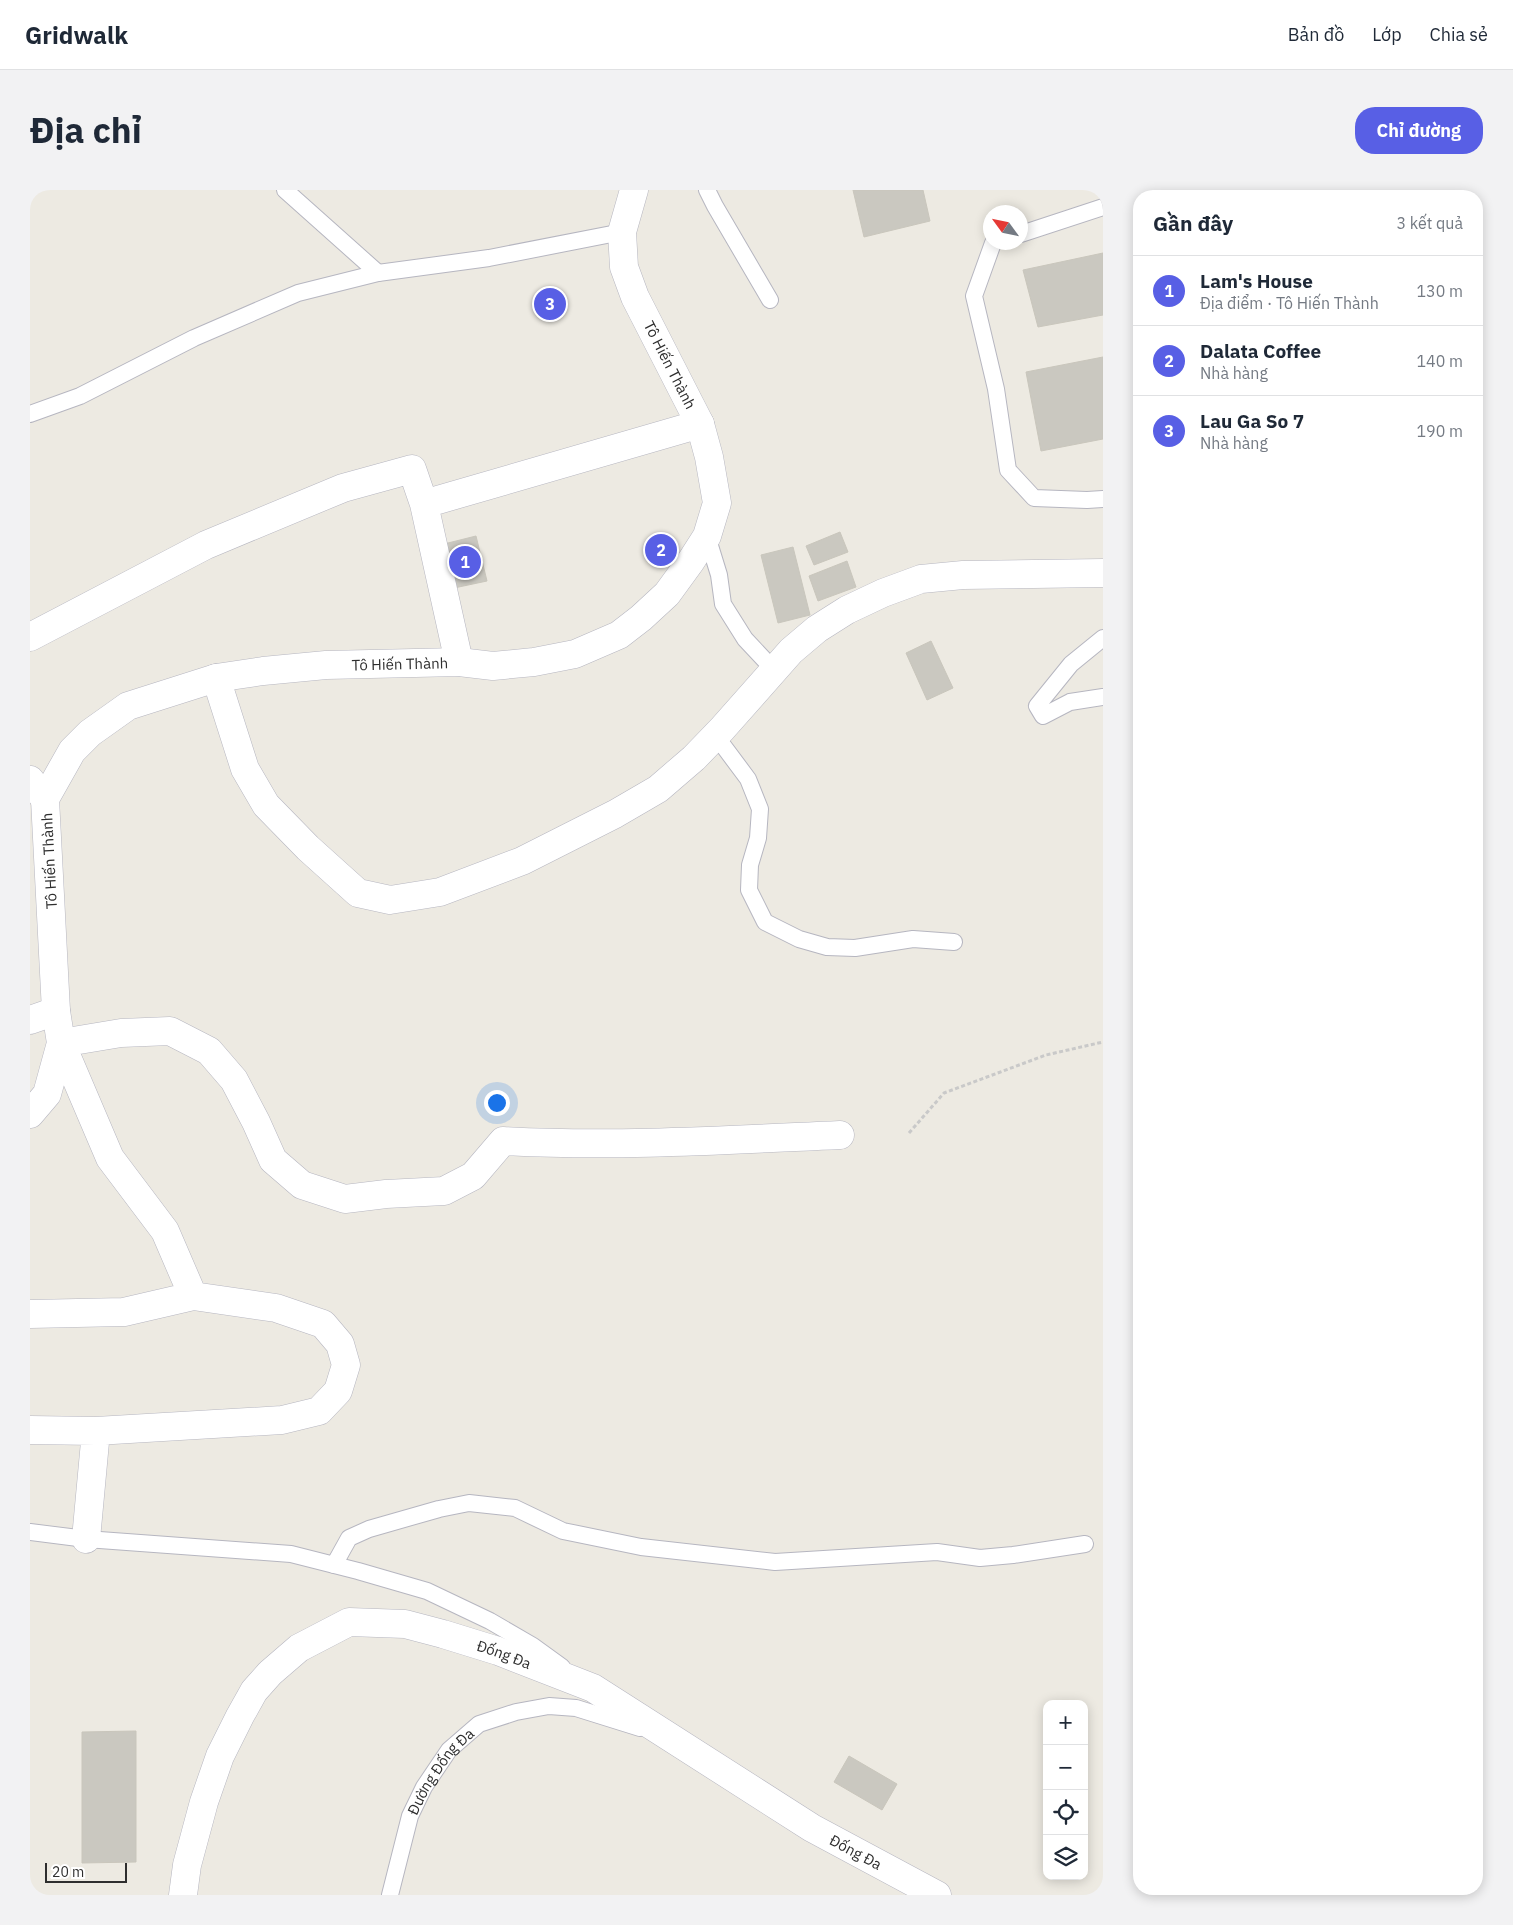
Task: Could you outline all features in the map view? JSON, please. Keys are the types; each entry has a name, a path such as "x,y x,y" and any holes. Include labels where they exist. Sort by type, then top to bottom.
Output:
{"street":[{"name":"Tô Hiến Thành","path":"30,1114 47,1094 61,1043 56,1011 38,790 90,733 128,706 216,678 326,665 459,662 493,666 534,662 575,654 619,635 667,594 691,561 707,536 717,502 709,457 700,424 635,296 624,267 622,232 634,190"},
{"path":"424,504 700,424"},
{"path":"30,637 206,546 343,488 412,469 424,504 459,662"},
{"path":"216,678 245,769 266,805 308,848 358,893 390,900 440,892 522,861 615,814 658,789 716,736 791,651 817,629 847,610 883,593 921,579 964,574 1103,573"},
{"path":"30,1020 56,1011"},
{"path":"193,1296 165,1231 110,1158 61,1043 121,1033 170,1031 209,1051 234,1080 273,1160 302,1185 344,1200 386,1194 444,1191 473,1176 504,1141 571,1144 721,1141 840,1135"},
{"path":"30,1314 124,1312 193,1296 276,1308 323,1324 340,1344 346,1365 338,1391 319,1411 282,1420 96,1431 30,1430"},
{"path":"86,1539 96,1431"},
{"name":"Đống Đa","path":"183,1895 186,1865 204,1802 220,1756 254,1690 270,1673 299,1648 349,1622 405,1624 443,1634 498,1651 593,1688 812,1828 937,1895"}],"lane":[{"path":"285,190 378,273"},
{"path":"707,190 770,300"},
{"path":"1028,231 1103,207"},
{"path":"30,414 80,396 194,338 298,293 378,273 489,258 622,232"},
{"path":"990,250 974,296 996,390 1008,470 1034,498 1103,499"},
{"path":"707,536 719,575 723,604 745,639 774,670"},
{"path":"1103,638 1071,664 1037,706 1043,716 1070,702 1103,697"},
{"path":"716,736 748,779 760,809 758,838 750,865 749,890 765,922 799,939 827,947 855,948 913,939 954,942"},
{"path":"334,1565 349,1538 369,1529 439,1508 469,1503 515,1508 563,1531 641,1547 776,1562 937,1552 980,1558 1085,1544"},
{"path":"30,1532 86,1539 291,1554 334,1565 427,1591 482,1617 533,1646 593,1688"},
{"name":"Đường Đống Đa","path":"390,1895 410,1816 424,1787 449,1750 479,1724 516,1712 549,1706 576,1708 666,1736"}],"path":[{"path":"909,1133 944,1093 1046,1055 1103,1042"}],"building":[{"path":"853,190 923,190 930,221 864,237"},
{"path":"1103,253 1103,315 1038,327 1023,270"},
{"path":"1103,357 1103,439 1041,451 1026,372"},
{"path":"840,532 848,552 814,565 806,546"},
{"path":"476,536 487,581 454,588 444,544"},
{"path":"793,547 810,615 778,623 761,555"},
{"path":"847,561 856,587 818,601 809,576"},
{"path":"931,641 953,688 927,700 906,653"},
{"path":"136,1731 136,1862 82,1863 82,1732"},
{"path":"849,1756 897,1784 882,1810 834,1782"}],"place":[{"name":"Lau Ga So 7","path":"550,304"},
{"name":"Dalata Coffee","path":"661,550"},
{"name":"Lam's House","path":"465,562"}]}
